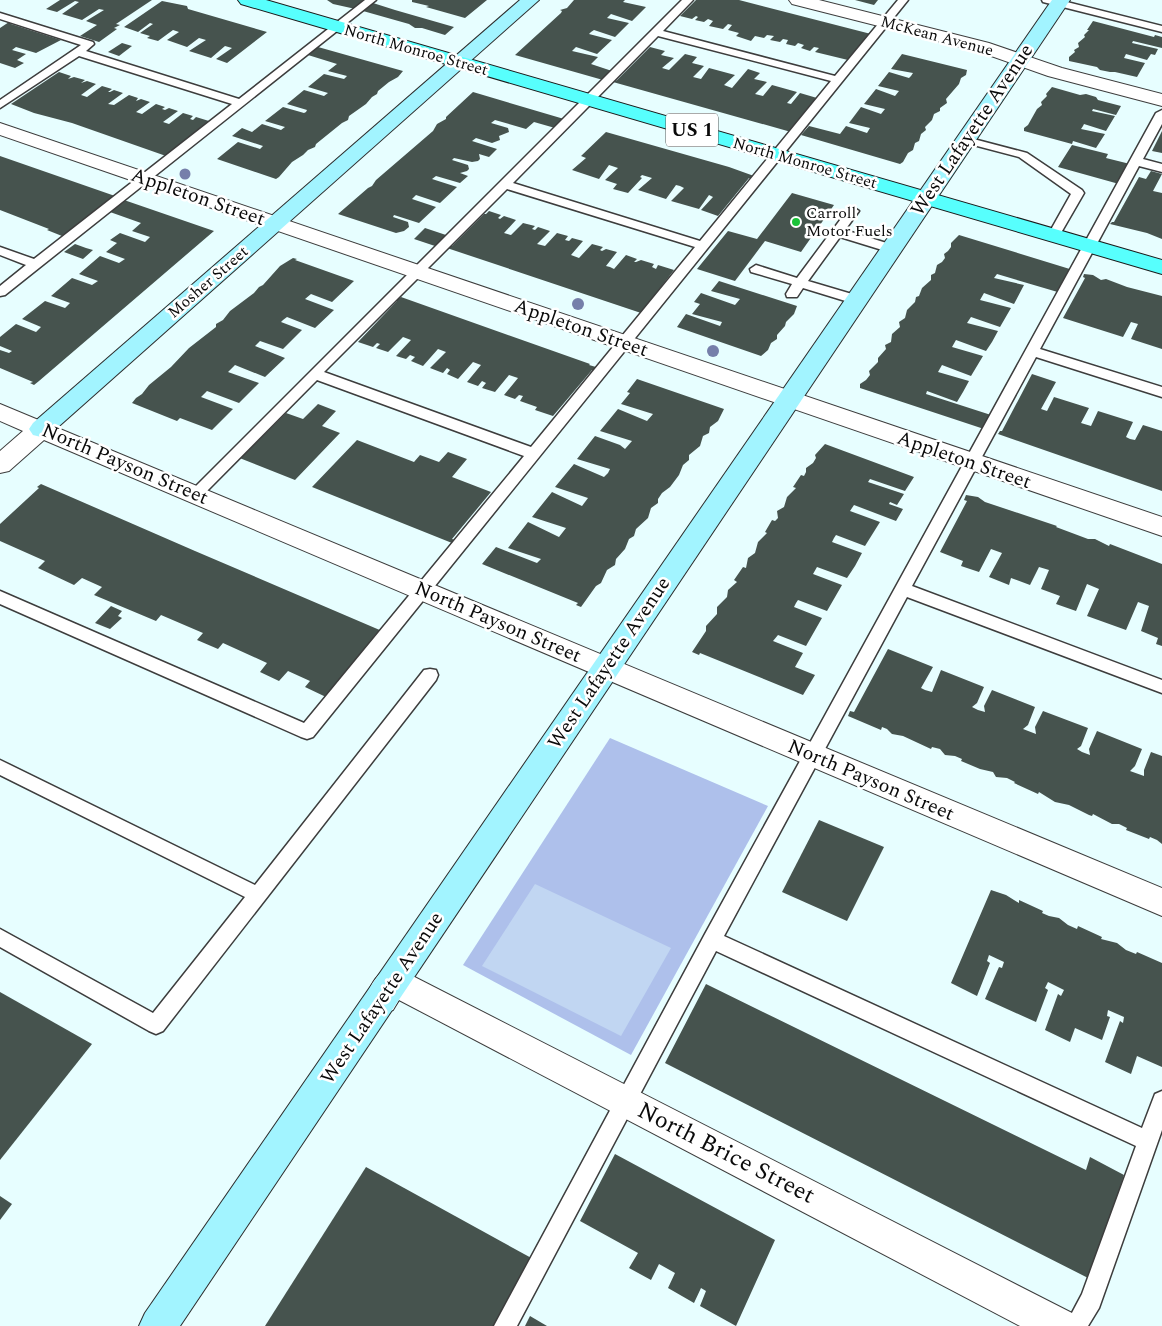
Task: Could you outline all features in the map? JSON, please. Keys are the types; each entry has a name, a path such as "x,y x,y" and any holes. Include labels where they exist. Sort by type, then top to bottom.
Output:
{"main road":[{"name":"North Monroe Street","path":"247,0 1162,266"},
{"name":"Mosher Street","path":"41,429 530,0"},
{"name":"West Lafayette Avenue","path":"159,1326 966,140 1020,60 1056,1"}],"street":[{"name":"McKean Avenue","path":"798,0 983,47 1056,72 1162,100"},
{"name":"Appleton Street","path":"0,129 1162,527"},
{"name":"North Payson Street","path":"0,412 1162,902"},
{"name":"Mosher Street","path":"0,466 41,429"},
{"name":"West Lafayette Avenue","path":"159,1326 393,981"},
{"name":"North Brice Street","path":"393,981 1059,1326"}],"lane":[{"path":"0,292 371,0"},
{"path":"195,494 688,0"},
{"path":"0,597 307,732 903,0"},
{"path":"1056,1 1162,29"},
{"path":"0,16 89,44 0,105"},
{"path":"656,32 838,80"},
{"path":"78,52 241,103"},
{"path":"505,1326 625,1100 1162,113"},
{"path":"966,140 1023,155 1078,193 1054,235"},
{"path":"1136,161 1162,168"},
{"path":"504,184 703,246"},
{"path":"792,294 853,211"},
{"path":"838,232 892,249"},
{"path":"0,251 35,264"},
{"path":"756,268 857,300"},
{"path":"1032,352 1162,392"},
{"path":"315,374 534,454"},
{"path":"903,589 1162,687"},
{"path":"0,937 156,1025 430,675"},
{"path":"0,767 258,895"},
{"path":"712,940 1148,1141"},
{"path":"1076,1326 1091,1300 1162,1101"}],"shaded area":[{"path":"610,738 768,806 631,1055 463,965"},
{"path":"535,884 671,948 621,1036 482,966"}],"building":[{"path":"60,0 152,0 116,24 120,25 114,28 117,29 99,42 80,36 97,25 86,21 104,10 99,9 82,20 62,14 79,2 75,1 57,12 46,9"},
{"path":"327,0 365,0 355,8 351,8 333,4"},
{"path":"412,0 487,0 465,18 426,7 429,6 412,2"},
{"path":"574,0 625,0 623,2 646,7 632,21 611,14 607,18 629,23 615,37 594,30 591,32 589,34 612,40 597,54 576,47 572,51 598,57 591,64 612,71 603,80 515,55 561,13 562,11 560,10 567,8"},
{"path":"696,0 739,0 871,34 868,35 848,60 815,52 819,48 814,47 810,51 801,48 804,45 798,43 795,46 786,44 788,40 783,39 780,42 770,40 774,36 767,35 764,38 755,36 751,41 736,36 739,33 728,30 732,25 728,24 723,29 709,26 713,21 708,19 704,22 695,20 698,17 696,16 692,19 680,16"},
{"path":"855,0 878,0 874,5"},
{"path":"162,1 187,6 188,9 267,32 227,63 216,59 232,48 225,46 211,58 189,51 206,40 199,38 187,47 167,40 179,32 173,30 158,41 147,38 150,36 140,33 153,24 150,23 138,32 124,27"},
{"path":"373,3 454,27 445,35 422,28 415,28 409,24 363,11"},
{"path":"1093,21 1154,37 1155,35 1162,37 1162,48 1133,41 1132,43 1158,49 1155,55 1151,54 1147,60 1126,54 1124,58 1145,63 1137,77 1100,70 1097,67 1069,61 1069,57 1079,47 1078,43 1085,37 1084,35 1089,30 1087,30"},
{"path":"9,22 61,40 36,53 16,47 12,50 26,54 17,60 24,63 15,68 0,63 0,28"},
{"path":"122,43 132,46 119,56 108,52"},
{"path":"318,47 403,71 398,77 378,91 366,104 349,116 348,120 316,144 315,147 292,162 276,179 217,159 238,142 260,149 263,146 232,136 242,128 252,132 262,124 281,130 285,127 265,121 283,107 306,112 307,110 287,104 304,90 324,96 328,93 308,87 324,74 344,79 347,76 328,71 337,64 308,55"},
{"path":"650,47 665,51 661,55 674,58 662,68 669,70 685,54 697,57 692,63 704,66 693,77 701,79 709,68 735,75 724,85 732,88 748,69 760,73 754,79 767,82 755,94 763,96 772,85 797,92 787,103 791,104 800,93 817,98 791,129 793,130 791,132 613,82"},
{"path":"902,54 967,70 966,75 961,78 959,84 946,99 947,103 940,108 940,111 934,114 932,120 925,127 926,130 921,134 919,141 915,143 913,150 908,153 903,162 900,164 801,135 809,126 840,134 846,126 867,133 870,128 849,123 861,107 881,114 885,109 864,104 876,89 895,96 899,91 878,86 889,72 909,78 911,76 913,73 891,69"},
{"path":"59,72 71,76 68,79 74,77 85,80 81,83 87,81 96,84 81,95 87,97 102,86 112,89 108,92 114,90 123,93 108,104 114,105 129,95 138,98 136,101 141,99 150,102 136,112 142,114 156,104 165,107 162,109 165,110 169,108 178,111 163,122 169,124 183,113 193,116 190,119 193,120 196,117 209,121 166,156 11,104"},
{"path":"1052,87 1080,95 1086,94 1096,97 1098,100 1121,106 1116,115 1093,109 1092,111 1115,116 1106,131 1084,124 1081,129 1105,134 1096,148 1073,141 1072,144 1024,131 1024,128 1042,105 1041,102"},
{"path":"473,92 564,119 555,128 534,122 526,129 495,120 491,123 508,128 509,132 499,136 500,140 492,143 476,138 472,141 497,149 489,157 479,154 480,159 478,161 472,162 454,158 452,160 468,165 469,169 467,171 460,173 468,176 460,183 436,176 432,179 457,187 440,203 416,195 412,199 436,207 419,223 394,215 393,217 408,222 409,227 404,231 396,233 338,214 433,131 437,124 446,119"},
{"path":"1162,131 1162,153 1152,151"},
{"path":"606,132 729,167 754,176 752,179 749,178 718,216 701,210 713,197 709,195 699,209 671,201 684,188 680,186 676,185 666,199 638,190 652,178 642,175 640,177 642,178 628,193 613,189 617,184 605,180 618,168 609,165 599,179 572,170 586,158 581,156"},
{"path":"1072,145 1108,154 1106,158 1130,164 1119,184 1058,167"},
{"path":"0,156 115,196 62,236 0,210"},
{"path":"1151,171 1162,174 1153,191 1162,193 1162,239 1147,233 1110,224 1114,222 1139,177 1146,179"},
{"path":"792,193 834,205 801,252 765,241 735,281 697,269 728,231 757,239"},
{"path":"124,200 214,231 34,385 30,383 33,382 0,368 0,350 9,353 12,351 0,346 0,337 16,324 36,332 41,327 22,319 45,301 65,308 70,303 51,296 72,278 92,285 98,281 79,274 100,256 119,263 125,259 106,252 117,243 110,240 120,233 145,242 150,237 132,231 141,223 110,212"},
{"path":"489,211 501,215 498,218 500,219 504,216 516,220 504,233 511,235 523,223 535,226 532,229 535,230 538,227 550,231 537,244 545,246 557,233 568,236 565,240 569,241 572,238 583,241 571,255 579,258 592,244 603,247 600,250 602,251 606,249 617,252 606,266 614,269 626,255 637,259 634,262 641,260 654,264 652,267 656,269 658,265 674,270 641,313 447,248 449,245 452,246"},
{"path":"425,228 446,235 435,246 414,239"},
{"path":"959,235 1073,270 1061,293 997,274 994,278 1024,285 1014,304 984,293 980,300 1011,308 1000,327 971,317 967,323 998,331 992,342 986,351 956,340 952,347 983,356 971,376 942,365 938,372 969,381 963,392 957,402 927,391 926,394 991,415 984,429 860,388 860,384 870,375 869,371 878,362 878,358 886,349 885,345 891,342 892,334 900,327 899,322 905,318 907,310 915,302 922,288 931,280 931,275 935,273 937,265 945,258 944,254"},
{"path":"75,244 93,250 83,259 64,252"},
{"path":"293,258 354,281 332,302 311,294 305,299 334,310 315,328 287,317 281,322 302,330 283,349 260,341 255,346 285,358 265,377 235,365 228,372 259,383 239,403 207,391 201,397 233,409 212,430 180,418 177,421 132,403 189,348 216,327 216,324 223,320 230,311 263,285 280,266"},
{"path":"1084,274 1162,296 1162,349 1131,339 1138,324 1131,322 1123,337 1063,318 1085,278 1083,277"},
{"path":"719,281 797,306 794,314 777,335 777,339 771,343 768,350 761,356 677,327 686,314 720,326 722,322 692,314 700,304 694,302 701,293 735,305 740,299 711,291"},
{"path":"401,297 596,367 553,416 535,410 537,407 520,401 523,396 519,395 515,399 504,395 518,378 509,375 495,392 482,388 486,383 482,381 478,386 467,382 481,365 473,362 458,379 447,374 450,370 447,368 443,373 430,368 446,352 438,349 423,366 411,361 415,357 410,355 406,359 396,356 411,340 403,337 388,352 376,348 380,344 377,343 373,347 358,342 397,301 395,301"},
{"path":"1032,374 1056,382 1041,409 1047,411 1054,397 1089,408 1081,423 1091,426 1098,411 1133,422 1126,437 1130,439 1135,440 1143,425 1162,431 1162,491 998,434 1002,431"},
{"path":"637,379 724,409 718,421 710,427 709,433 703,436 700,446 689,455 689,460 683,465 679,475 670,487 662,493 658,503 651,508 648,518 636,529 634,536 629,539 625,549 616,559 615,565 607,570 601,583 596,586 581,607 576,605 578,603 482,564 496,547 537,563 541,559 508,548 528,522 559,537 566,528 532,517 552,492 582,506 588,498 555,487 574,464 604,477 608,473 610,469 577,459 595,436 620,445 625,449 632,441 600,431 618,409 647,421 653,414 621,404 630,393 627,392"},
{"path":"318,404 336,411 322,426 340,433 295,480 237,457 241,453 244,455 286,413 303,419"},
{"path":"357,440 414,462 420,455 439,462 448,452 467,459 452,477 491,492 452,539 455,540 452,543 312,487"},
{"path":"825,444 914,477 905,491 870,479 868,482 904,494 897,505 890,502 889,504 903,509 896,521 854,505 850,511 880,522 865,546 836,535 834,538 832,542 862,553 855,566 847,578 817,567 813,574 842,585 827,611 798,600 796,603 794,607 822,618 806,646 778,635 773,641 803,653 795,667 815,675 803,695 700,653 699,655 692,652 706,631 706,626 717,614 717,607 727,597 728,590 737,582 734,580 743,567 746,568 748,558 755,553 758,542 767,533 765,532 772,520 775,521 778,518 777,511 784,507 787,497 796,488 793,487 801,475 804,476 806,468 813,463 816,458 815,455"},
{"path":"41,484 382,631 379,635 376,634 326,697 305,687 310,681 288,671 279,681 260,672 267,663 223,643 218,649 197,640 203,633 161,615 156,621 94,595 102,587 82,578 74,585 38,568 45,561 0,541 0,524"},
{"path":"966,495 978,497 985,502 1057,526 1088,539 1095,539 1109,546 1110,544 1162,564 1162,646 1156,644 1158,638 1141,631 1149,606 1138,602 1126,630 1087,616 1099,589 1087,584 1076,611 1056,604 1060,596 1041,589 1049,570 1039,567 1030,585 1011,578 1009,585 989,577 1002,553 991,549 979,572 961,566 963,561 940,552 967,501 964,500"},
{"path":"111,606 122,611 118,616 122,618 110,629 95,623"},
{"path":"888,649 933,667 921,688 925,690 932,692 941,670 984,687 977,703 972,707 978,710 985,712 984,706 992,690 1035,707 1028,725 1023,729 1036,734 1035,727 1043,711 1088,728 1081,746 1077,749 1082,752 1090,755 1089,749 1097,731 1142,749 1135,766 1130,771 1144,776 1144,770 1151,752 1162,756 1162,844 1150,837 1149,839 1126,830 1127,828 1119,824 1112,824 1093,814 1092,816 1069,805 1055,802 1039,792 1038,794 1007,778 996,777 993,772 961,761 962,759 955,756 945,755 940,749 932,747 931,749 903,736 892,734 882,727 881,730 848,716 850,711 854,712"},
{"path":"819,820 884,847 847,921 782,892"},
{"path":"991,890 1006,895 1019,903 1019,900 1043,911 1042,913 1049,916 1059,918 1077,929 1078,926 1102,937 1101,939 1117,943 1126,950 1136,954 1137,952 1162,963 1162,1067 1137,1056 1131,1074 1105,1062 1120,1021 1123,1023 1124,1017 1108,1010 1107,1016 1110,1017 1102,1040 1075,1028 1070,1042 1045,1030 1058,994 1061,996 1064,990 1048,982 1045,988 1048,990 1036,1022 985,999 999,967 1002,968 1004,962 989,955 987,961 990,963 977,996 951,983"},
{"path":"706,984 1086,1170 1090,1157 1124,1175 1092,1280 665,1063"},
{"path":"0,992 92,1044 0,1160"},
{"path":"615,1154 775,1240 736,1326 700,1306 706,1291 701,1288 694,1303 668,1288 675,1273 659,1264 651,1280 629,1268 638,1253 580,1221"},
{"path":"366,1167 535,1260 500,1326 265,1326"},
{"path":"0,1196 12,1204 0,1220"},
{"path":"530,1316 547,1326 525,1326"}],"place":[{"name":"Carroll Motor Fuels","path":"796,222"}]}
